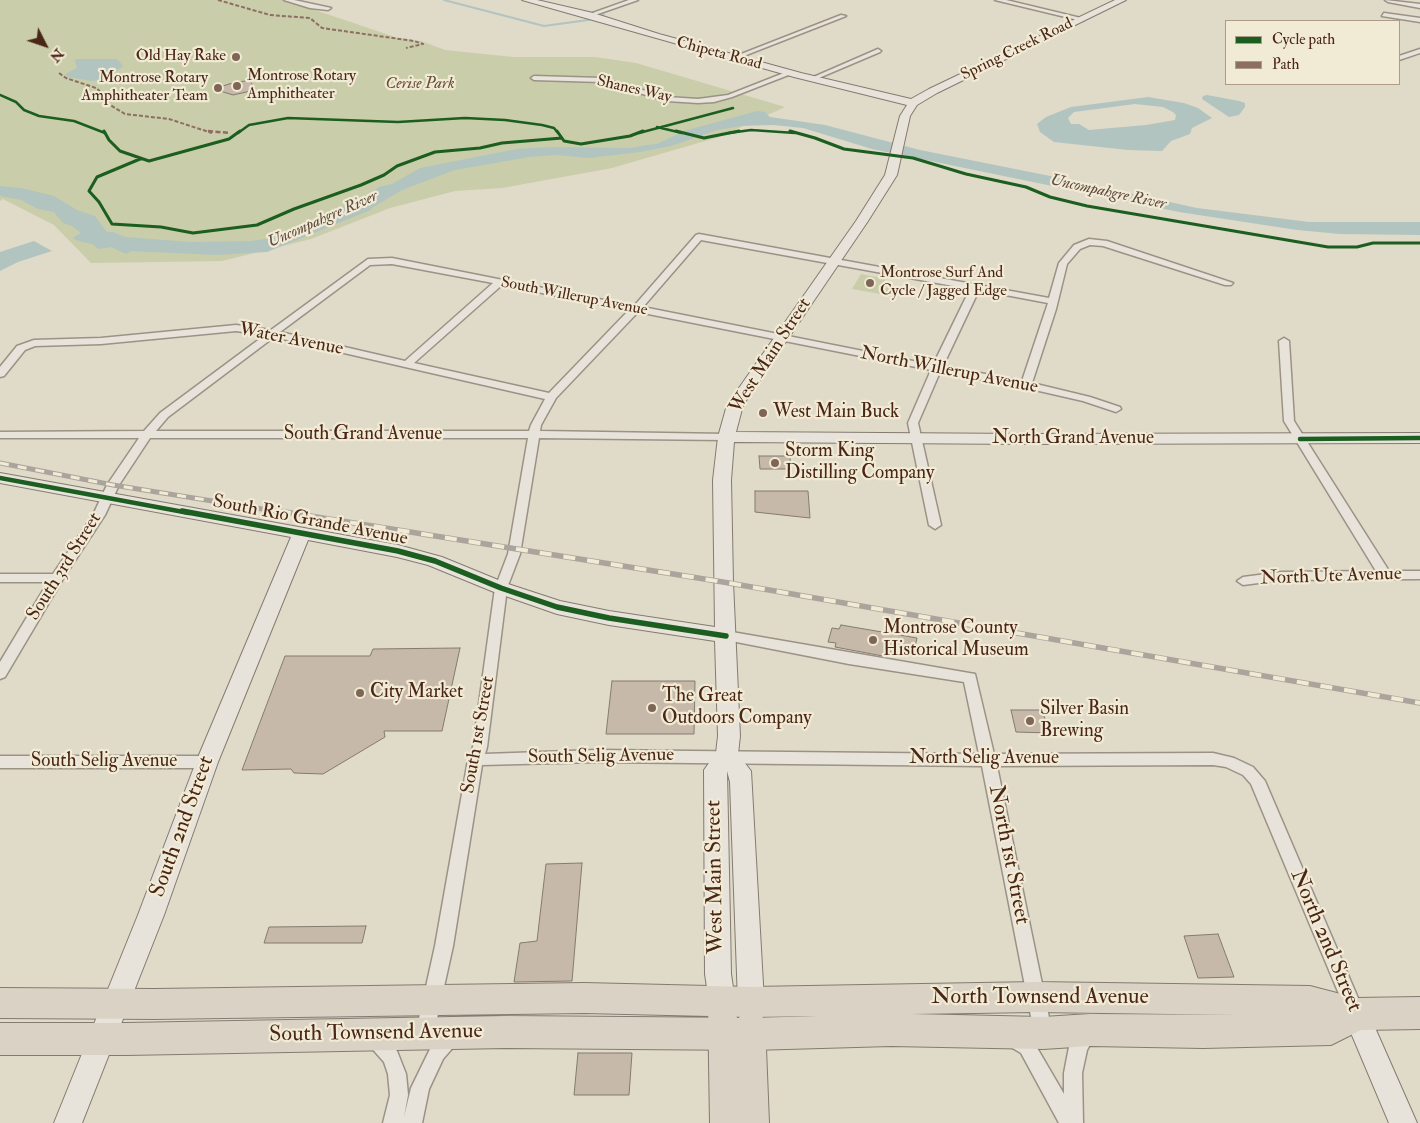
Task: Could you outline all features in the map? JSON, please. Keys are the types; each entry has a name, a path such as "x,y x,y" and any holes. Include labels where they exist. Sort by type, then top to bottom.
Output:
{"highway":[{"name":"North Townsend Avenue","path":"737,1018 1036,997 1310,1001 1356,1014 1420,1013"},
{"name":"South Townsend Avenue","path":"0,1003 432,1002 584,998 737,1018"},
{"name":"North Townsend Avenue","path":"737,1018 891,1030 1043,1033 1090,1030 1202,1032 1330,1028 1356,1014"},
{"name":"South Townsend Avenue","path":"0,1038 439,1034 737,1018"}],"main road":[{"name":"West Main Street","path":"726,437 735,405 891,175 899,141"},
{"name":"West Main Street","path":"728,756 740,771 741,782 737,1018"},
{"path":"725,1123 737,1018"},
{"path":"737,1018 754,1123"}],"street":[{"path":"287,0 328,8"},
{"name":"Chipeta Road","path":"526,0 590,15 656,36 789,73 913,103"},
{"path":"590,15 635,0"},
{"path":"998,0 1082,19"},
{"name":"Spring Creek Road","path":"913,103 933,91 1122,0"},
{"path":"1388,0 1420,6"},
{"path":"1384,15 1420,20"},
{"path":"734,58 843,16"},
{"path":"812,79 878,50"},
{"path":"1400,58 1420,51"},
{"name":"Shanes Way","path":"534,78 601,80 667,99 698,101 730,96 789,73"},
{"path":"866,92 891,101 905,116"},
{"name":"West Main Street","path":"899,141 905,116 913,103"},
{"name":"South 1st Street","path":"412,1123 416,1100 432,1061 439,1034 432,1002 444,946 475,760 480,747 501,588 514,554 533,436 537,422 552,397 636,309 699,237 834,261"},
{"path":"1026,385 1063,263 1077,247 1089,242 1115,246 1228,283"},
{"name":"South Willerup Avenue","path":"368,262 392,261 780,338"},
{"path":"834,261 1053,301"},
{"name":"South 3rd Street","path":"0,674 58,578 99,515 113,485 147,435 164,415 368,262"},
{"path":"407,364 499,282"},
{"path":"935,526 913,423 975,288"},
{"name":"Water Avenue","path":"0,374 26,344 101,341 236,328 552,397"},
{"name":"North Willerup Avenue","path":"780,338 1026,385 1116,408"},
{"path":"1284,341 1289,421 1385,574"},
{"name":"South Grand Avenue","path":"0,435 500,434 533,436 726,437"},
{"name":"West Main Street","path":"726,437 722,480 728,756"},
{"name":"North Grand Avenue","path":"726,437 1420,438"},
{"name":"South Rio Grande Avenue","path":"0,478 398,551 435,562 501,588 557,607 609,618 726,636"},
{"name":"South 2nd Street","path":"68,1123 154,906 207,762 302,533"},
{"name":"North Ute Avenue","path":"1243,581 1282,576 1420,575"},
{"path":"0,578 58,578"},
{"name":"North 1st Street","path":"726,636 849,659 970,678 989,760 1043,1033"},
{"name":"South Selig Avenue","path":"475,760 597,756 728,756"},
{"name":"North Selig Avenue","path":"728,756 989,760 1212,759 1239,766"},
{"name":"South Selig Avenue","path":"0,762 207,762"},
{"name":"North 2nd Street","path":"1239,766 1257,781 1403,1123"},
{"path":"1071,1123 1073,1073 1078,1047 1090,1030"},
{"path":"989,1032 1015,1040 1027,1047 1071,1123"},
{"path":"371,1034 391,1058 397,1074 399,1095 393,1123"}],"green space":[{"name":"Cerise Park","path":"0,0 285,0 398,38 421,41 445,50 513,57 595,57 636,63 785,107 719,137 612,168 502,188 455,191 390,208 311,239 222,261 91,263 54,225 3,199 0,201"},
{"name":"Montrose Surf And Cycle / Jagged Edge","path":"861,274 886,279 881,287 890,288 886,295 852,289"}],"water":[{"path":"76,59 117,59 123,66 116,71 113,78 115,81 92,81 68,77 65,74 77,68"},
{"path":"1207,95 1239,101 1245,103 1245,107 1239,115 1229,117 1202,99 1203,96"},
{"path":"1148,97 1184,103 1198,108 1212,118 1192,128 1190,134 1171,141 1162,151 1128,150 1054,142 1040,132 1037,124 1046,117 1071,107","holes":["1135,104 1163,107 1176,115 1175,120 1146,125 1089,130 1079,124 1071,124 1068,118 1074,112"]},
{"name":"Uncompahgre River","path":"757,111 765,112 770,117 825,125 920,150 1197,208 1309,222 1420,222 1420,235 1340,234 1297,230 1179,212 872,149 803,128 773,125 741,126 717,130 671,146 640,152 589,158 556,155 529,157 455,170 402,190 370,209 373,209 267,252 216,255 131,251 126,254 111,247 99,249 92,244 73,238 81,233 72,226 63,223 54,212 38,209 21,200 0,196 0,186 21,188 54,196 77,210 95,216 107,232 113,232 125,237 190,242 251,241 281,237 358,199 374,194 374,191 379,187 392,184 420,168 517,149 550,147 630,148 657,144 684,131"},
{"path":"34,241 52,251 18,262 0,271 0,252"}],"building":[{"name":"Montrose Rotary Amphitheater","path":"250,80 255,90 233,95 214,89 229,84"},
{"name":"Storm King Distilling Company","path":"759,456 790,456 791,469 760,469"},
{"path":"755,491 808,491 810,518 755,512"},
{"name":"Montrose County Historical Museum","path":"841,625 917,638 913,656 890,652 888,657 835,647 836,643 828,642 832,628 839,629"},
{"name":"City Market","path":"460,648 442,731 384,731 385,737 323,774 294,773 291,769 242,770 285,656 370,656 373,649"},
{"name":"The Great Outdoors Company","path":"612,681 695,681 694,734 606,734"},
{"name":"Silver Basin Brewing","path":"1011,710 1042,710 1050,733 1016,732"},
{"path":"582,863 572,981 514,982 520,943 537,941 546,864"},
{"path":"366,926 362,943 264,943 269,927"},
{"path":"1218,934 1234,977 1198,978 1184,936"},
{"path":"578,1053 632,1053 629,1095 574,1095"}],"waterway":[{"path":"444,0 544,26 588,20 604,15"}],"railway":[{"path":"0,463 113,485 287,513"},
{"path":"279,511 723,582 1420,703"}],"marked path":[{"path":"218,0 270,15 310,18 322,28 414,41 423,44 406,48"},
{"path":"59,73 66,78 96,88 102,93 102,100 125,114 169,119 213,133 230,133"}],"cycle path":[{"path":"0,95 16,102 24,110 39,116 74,121 104,131 109,140 120,151 149,161 229,139 249,125 288,118 398,122 465,118 505,120 554,128 564,141 581,144 630,136 653,128 733,108"},
{"path":"657,127 704,138 751,130 788,131 815,138 844,149 913,158 966,174 1026,187 1050,197 1087,206 1328,247 1357,247 1373,243 1420,243"},
{"path":"140,159 97,177 89,191 99,202 112,224 161,227 193,233 257,225 294,209 361,185 384,175 397,166 435,152 480,148 502,143 562,138"},
{"path":"1300,439 1420,438"},
{"path":"0,478 398,551 435,561 501,588 557,607 609,618 726,636"}],"place":[{"name":"Old Hay Rake","path":"236,57"},
{"name":"Montrose Rotary Amphitheater","path":"237,86"},
{"name":"Montrose Rotary Amphitheater Team","path":"218,88"},
{"name":"Montrose Surf And Cycle / Jagged Edge","path":"870,283"},
{"name":"West Main Buck","path":"763,413"},
{"name":"Storm King Distilling Company","path":"775,463"},
{"name":"Montrose County Historical Museum","path":"873,640"},
{"name":"City Market","path":"360,693"},
{"name":"The Great Outdoors Company","path":"652,708"},
{"name":"Silver Basin Brewing","path":"1030,721"}]}
